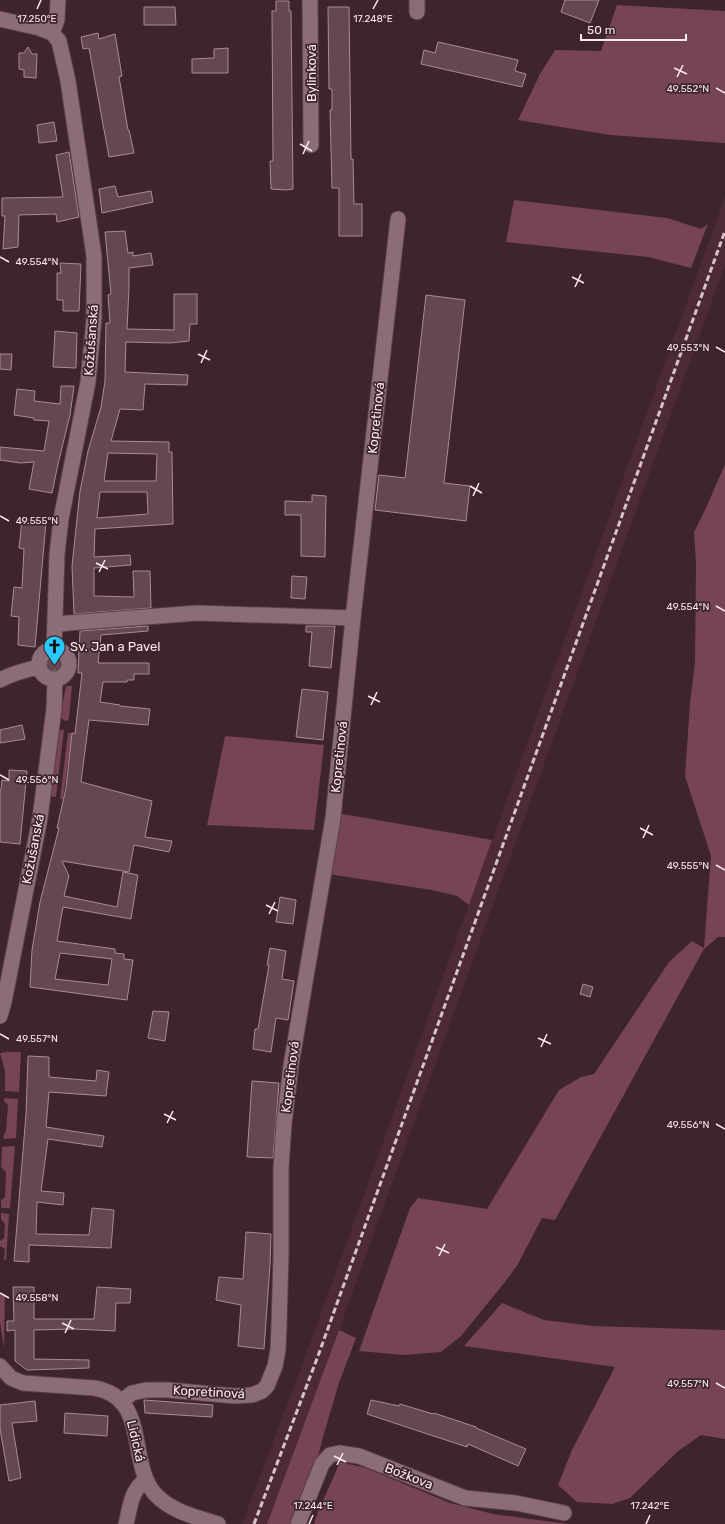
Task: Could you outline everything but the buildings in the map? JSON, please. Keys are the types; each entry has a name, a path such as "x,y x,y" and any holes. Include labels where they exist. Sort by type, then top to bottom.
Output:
{"street":[{"path":"0,19 52,33 57,20 58,0"},
{"name":"Bylinková","path":"310,0 311,145"},
{"name":"Kožušanská","path":"52,33 59,41 65,67 91,231 95,268 94,319 88,382 61,519 57,554 54,650"},
{"name":"Kopretinová","path":"121,1402 132,1393 146,1390 168,1390 235,1396 252,1395 267,1386 275,1366 278,1350 279,1326 281,1168 284,1124 292,1058 333,818 353,618 398,219"},
{"path":"55,625 68,622 197,613 353,618"},
{"path":"50,650 54,650 63,653 67,657 69,666 64,675 51,679 43,675 39,667 39,663 42,655 50,650"},
{"path":"0,680 21,670 39,667"},
{"name":"Kožušanská","path":"0,1016 40,818 54,709 55,679"},
{"name":"Lidická","path":"0,1366 7,1376 18,1382 97,1389 110,1393 121,1402 130,1415 134,1426 140,1464 146,1480 154,1493 170,1506 181,1512 218,1524"},
{"name":"Božkova","path":"298,1524 322,1464 330,1455 339,1453 359,1456 465,1498 516,1503 564,1513"},
{"path":"126,1524 130,1505 136,1488 140,1483 146,1480"}],"shaded area":[{"path":"617,5 725,11 725,143 610,135 518,120 540,74 555,50 601,51"},
{"path":"725,197 725,265 328,1360 267,1524 242,1524 307,1352"},
{"path":"514,200 667,218 701,229 708,224 691,268 648,257 506,242"},
{"path":"725,464 725,937 718,937 704,949 555,1220 542,1218 518,1264 461,1336 441,1352 404,1355 359,1351 410,1208 418,1198 487,1209 559,1090 581,1077 594,1074 669,962 692,941 704,948 711,856 685,776 690,703 695,662 696,564 694,532"},
{"path":"66,686 72,686 69,718 65,721 60,717"},
{"path":"59,730 64,730 56,797 50,796"},
{"path":"68,733 72,733 63,799 60,799"},
{"path":"225,736 324,745 314,830 207,825"},
{"path":"337,813 492,840 469,905 457,896 432,890 328,874"},
{"path":"21,1052 19,1092 5,1091 5,1071 0,1053"},
{"path":"4,1098 18,1099 16,1138 5,1139 3,1137 6,1131 8,1105 4,1101"},
{"path":"15,1146 10,1208 2,1208 1,1200 5,1197 6,1172 1,1167 2,1147"},
{"path":"1,1213 9,1214 6,1261 4,1259 5,1249 0,1246 0,1241 4,1238 5,1224 1,1219"},
{"path":"0,1294 5,1294 4,1348 0,1322"},
{"path":"502,1303 544,1320 593,1326 725,1330 725,1439 701,1435 677,1452 630,1498 612,1504 577,1502 558,1485 572,1450 615,1367 464,1346"},
{"path":"339,1330 356,1338 339,1383 316,1464 295,1524 267,1524"},
{"path":"340,1462 366,1468 450,1503 493,1514 569,1524 314,1524"}],"railway":[{"path":"254,1524 318,1356 725,231"}],"place":[{"name":"Sv. Jan a Pavel","path":"54,666"}]}
